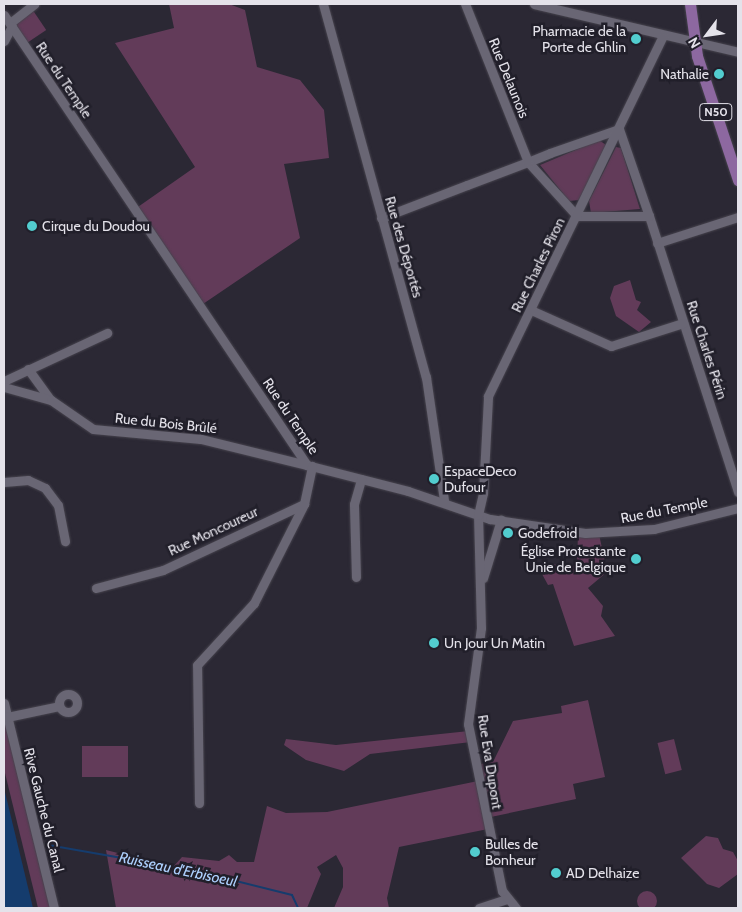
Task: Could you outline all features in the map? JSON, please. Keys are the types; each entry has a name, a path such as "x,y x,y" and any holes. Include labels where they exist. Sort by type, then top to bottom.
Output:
{"main road":[{"name":"N50","path":"690,4 691,31 738,180"}],"street":[{"path":"4,41 11,25 34,4"},
{"name":"Rue des Déportés","path":"323,4 426,377 444,502"},
{"name":"Rue Delaunois","path":"465,4 528,162"},
{"path":"534,4 560,7 662,37 738,52"},
{"name":"Rue du Temple","path":"4,15 310,466 361,478 444,502 478,515 501,520 616,534 738,508"},
{"path":"662,37 682,37 691,31"},
{"name":"Rue Charles Piron","path":"480,587 478,515 488,396 577,216 662,37"},
{"path":"381,218 619,129"},
{"name":"Rue Charles Périn","path":"619,129 738,492"},
{"path":"528,162 577,216 649,216"},
{"path":"657,243 738,217"},
{"path":"531,310 611,346 683,323"},
{"path":"4,380 107,333"},
{"path":"28,369 51,400"},
{"path":"4,388 51,400"},
{"name":"Rue du Bois Brûlé","path":"51,400 93,428 201,439 310,466"},
{"path":"199,803 197,665 254,603 304,504 310,466"},
{"path":"356,577 354,504 361,478"},
{"path":"4,482 28,480 45,488 58,505 65,541"},
{"name":"Rue Moncoureur","path":"96,588 163,570 304,504"},
{"path":"480,587 501,520"},
{"name":"Rue Eva Dupont","path":"480,587 481,628 468,724 506,899"},
{"name":"Rive Gauche du Canal","path":"4,703 54,908"},
{"path":"7,717 59,706"},
{"path":"479,908 506,899 516,908"}],"shaded area":[{"path":"169,4 229,4 245,10 257,67 300,80 324,110 329,158 284,164 300,238 200,306 135,209 195,167 115,43 174,28"},
{"path":"30,6 46,30 25,45 8,21"},
{"path":"599,140 606,145 579,200 569,201 540,165"},
{"path":"616,147 621,148 640,209 591,213 589,201"},
{"path":"630,280 636,300 641,302 637,310 651,322 639,332 616,316 610,298 614,286"},
{"path":"578,532 599,534 607,572 588,588 603,606 601,616 615,636 574,646 553,584 548,585 542,574 547,564 577,566"},
{"path":"588,700 605,777 573,784 576,799 486,818 488,829 399,847 387,898 389,908 334,908 343,887 343,868 336,855 317,867 321,874 307,908 116,908 106,850 173,867 182,857 219,861 229,855 237,862 254,862 267,806 286,813 327,812 478,781 475,765 493,762 513,721 562,713 561,706"},
{"path":"4,703 54,908 38,908 4,769"},
{"path":"469,731 471,742 370,754 344,771 306,760 284,745 286,739 336,745"},
{"path":"674,739 682,770 665,774 658,743"},
{"path":"82,746 128,746 128,777 82,777"},
{"path":"706,836 718,838 723,849 733,852 738,861 738,874 719,888 707,884 681,858"},
{"path":"647,891 654,894 657,901 654,908 647,911 640,908 637,901 640,894"}],"water":[{"path":"4,788 33,908 4,908"}],"waterway":[{"name":"Ruisseau d'Erbisoeul","path":"48,845 196,871 292,895 298,908"}],"place":[{"name":"Pharmacie de la Porte de Ghlin","path":"636,39"},
{"name":"Nathalie","path":"719,74"},
{"name":"Cirque du Doudou","path":"32,226"},
{"name":"EspaceDeco Dufour","path":"434,479"},
{"name":"Godefroid","path":"508,533"},
{"name":"Église Protestante Unie de Belgique","path":"636,559"},
{"name":"Un Jour Un Matin","path":"434,643"},
{"name":"Bulles de Bonheur","path":"475,852"},
{"name":"AD Delhaize","path":"556,873"}]}
